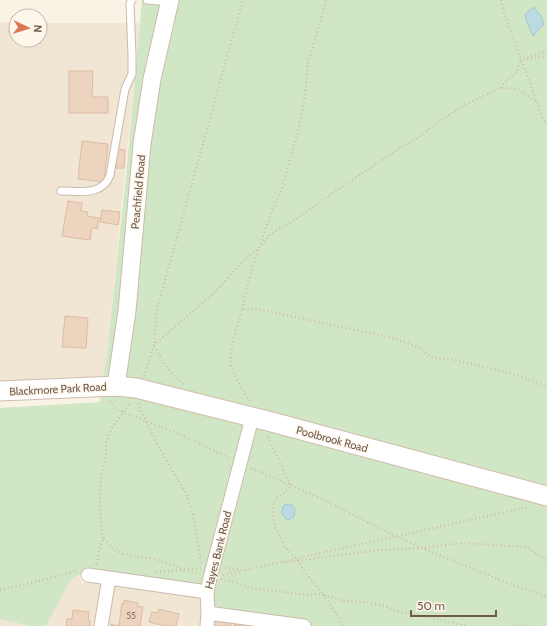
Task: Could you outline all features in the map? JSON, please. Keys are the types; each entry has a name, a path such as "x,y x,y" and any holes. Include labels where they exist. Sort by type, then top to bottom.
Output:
{"main road":[{"name":"Poolbrook Road","path":"116,386 140,389 258,415 539,501"},
{"name":"Blackmore Park Road","path":"0,391 116,386"}],"street":[{"name":"Peachfield Road","path":"116,386 127,311 142,144 152,79 170,1"},
{"name":"Hayes Bank Road","path":"258,415 240,463 207,572 208,620 304,626"},
{"path":"92,576 207,592"},
{"path":"101,626 109,578"}],"lane":[{"path":"61,191 90,191 105,185 108,181 125,89 132,74 130,3 132,0"},
{"path":"147,0 170,1"}],"path":[{"path":"242,0 157,309 154,344 138,400 141,410 160,448 186,493 207,572 217,578 228,580 250,588 307,595 317,594 345,601 364,602 385,606 399,612 415,614 466,626"},
{"path":"291,486 258,415 231,366 232,348 249,279 271,213 282,189 298,131 305,97 308,62 326,0"},
{"path":"500,0 504,16 520,60 543,119 547,124"},
{"path":"520,60 547,51"},
{"path":"520,60 547,56"},
{"path":"154,344 213,294 240,263 259,248 268,236 305,213 463,106 500,88 516,73 520,60"},
{"path":"500,88 518,89 536,102"},
{"path":"242,308 257,309 394,338 418,347 433,358 450,359 510,373 547,387"},
{"path":"154,344 162,360 172,374 187,387"},
{"path":"0,590 80,570 92,576 103,538 100,503 102,476 106,456 106,443 112,428 140,389"},
{"path":"115,409 182,435 240,463 318,497 422,548 510,584 547,596"},
{"path":"291,486 284,493 274,499 272,509 274,526 284,546 324,595 342,626"},
{"path":"151,572 182,570 207,572 245,570 296,560 539,501"},
{"path":"103,538 115,550 123,554 150,558 176,566 182,570 207,572 245,570"},
{"path":"296,560 378,550 422,548 463,543 526,547 547,561"},
{"path":"513,626 532,626"}],"shaded area":[{"path":"0,22 8,22 8,48 48,48 48,23 140,23 107,355 103,376 0,382"},
{"path":"79,575 82,583 94,582 203,597 232,623 257,626 46,626 69,583 74,577"},
{"path":"0,619 30,626 0,626"}],"green space":[{"path":"142,0 547,0 547,626 257,626 212,621 203,597 114,584 81,571 82,574 74,577 69,583 46,626 30,626 0,619 0,408 100,402 107,355 126,176"}],"water":[{"path":"534,7 541,16 544,24 533,36 525,14"},
{"path":"291,504 295,509 294,517 288,520 281,512 284,505"}],"building":[{"path":"69,71 93,71 92,97 108,97 108,113 69,113"},
{"path":"82,141 108,144 104,182 78,179"},
{"path":"117,149 125,150 124,168 116,168"},
{"path":"68,201 82,203 81,211 88,212 87,216 99,218 97,229 92,228 90,240 62,236"},
{"path":"102,210 120,212 118,225 100,222"},
{"path":"65,316 88,318 86,348 62,347"},
{"path":"124,600 138,603 137,606 143,607 140,626 119,626 122,603 124,604"},
{"path":"159,609 179,614 176,626 165,626 149,622 152,612 158,613"},
{"path":"73,610 89,612 88,620 90,621 90,626 66,626 67,619 72,619"},
{"path":"212,621 232,623 231,626 212,626"},
{"path":"234,624 253,625 253,626 234,626"}]}
